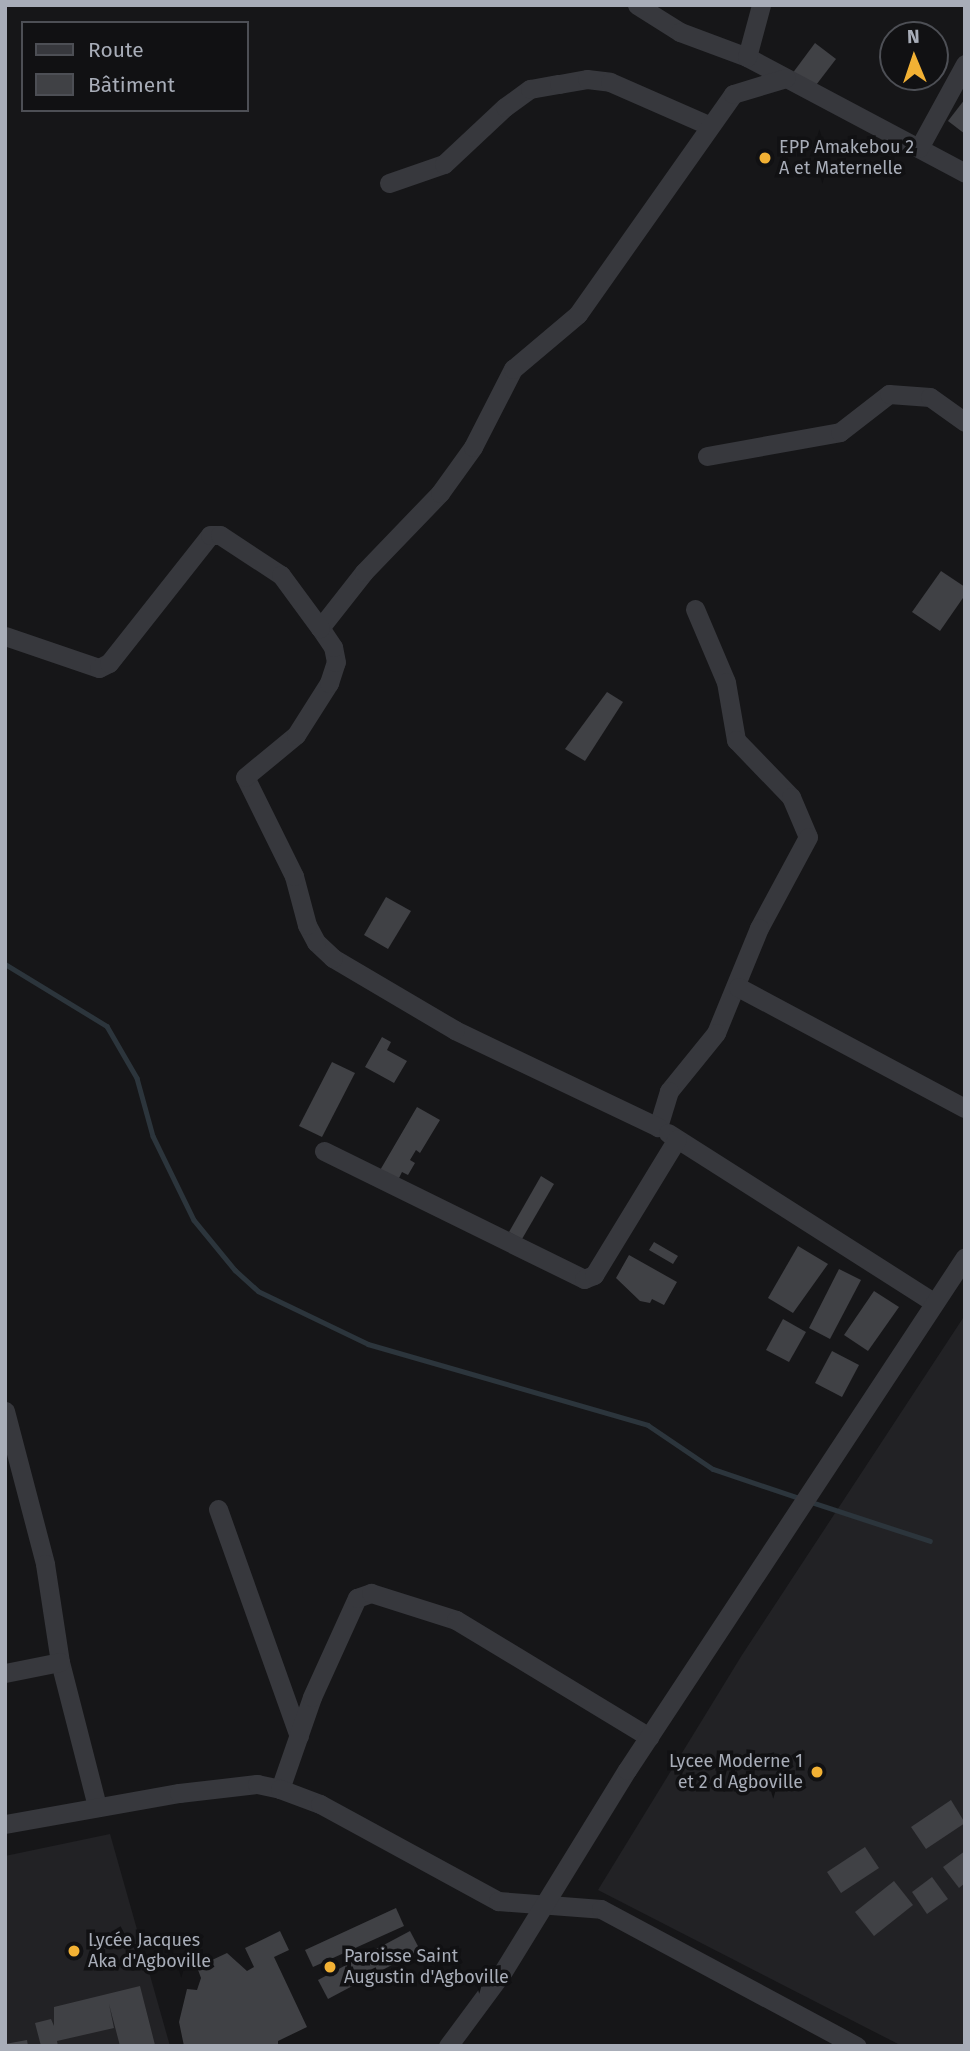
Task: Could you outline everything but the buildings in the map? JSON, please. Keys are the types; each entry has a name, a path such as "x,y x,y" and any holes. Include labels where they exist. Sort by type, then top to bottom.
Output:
{"street":[{"path":"637,5 680,32 747,57 965,173"},
{"path":"747,57 761,5"},
{"path":"919,148 965,64"},
{"path":"320,628 364,572 440,493 473,447 513,369 578,314 710,126 740,89 786,78"},
{"path":"389,183 444,164 505,107 530,89 587,79 610,82 710,126"},
{"path":"707,456 841,432 889,394 930,397 965,422"},
{"path":"5,636 99,668 109,663 210,535 220,534 281,575 320,628 336,655 328,683 288,745 245,777 294,876 316,942 333,958 455,1030 658,1126 933,1302"},
{"path":"658,1126 669,1091 693,1057 709,1044 738,987 759,928 808,837 791,797 736,740 726,682 695,608"},
{"path":"738,987 965,1108"},
{"path":"324,1151 584,1279 594,1275 677,1139"},
{"path":"448,2046 502,1973 540,1906 649,1737 965,1257"},
{"path":"5,1411 45,1564 60,1662 97,1806"},
{"path":"218,1509 299,1736"},
{"path":"280,1789 312,1697 357,1598 371,1593 456,1620 551,1674 649,1737"},
{"path":"5,1673 60,1662"},
{"path":"5,1824 97,1806 257,1784 280,1789 320,1804 498,1901 601,1909 857,2046"}],"shaded area":[{"name":"Lycee Moderne 1 et 2 d Agboville","path":"965,1315 965,2046 902,2046 598,1890 742,1655"},
{"name":"Lycée Jacques Aka d'Agboville","path":"110,1834 170,2046 5,2046 5,1856"}],"waterway":[{"path":"5,964 107,1026 137,1078 153,1136 194,1220 235,1270 258,1291 368,1344 648,1425 713,1469 799,1498"},
{"path":"811,1502 930,1541"}],"place":[{"name":"EPP Amakebou 2 A et Maternelle","path":"765,158"},
{"name":"Lycee Moderne 1 et 2 d Agboville","path":"817,1772"},
{"name":"Lycée Jacques Aka d'Agboville","path":"74,1951"},
{"name":"Paroisse Saint Augustin d'Agboville","path":"330,1967"}]}
